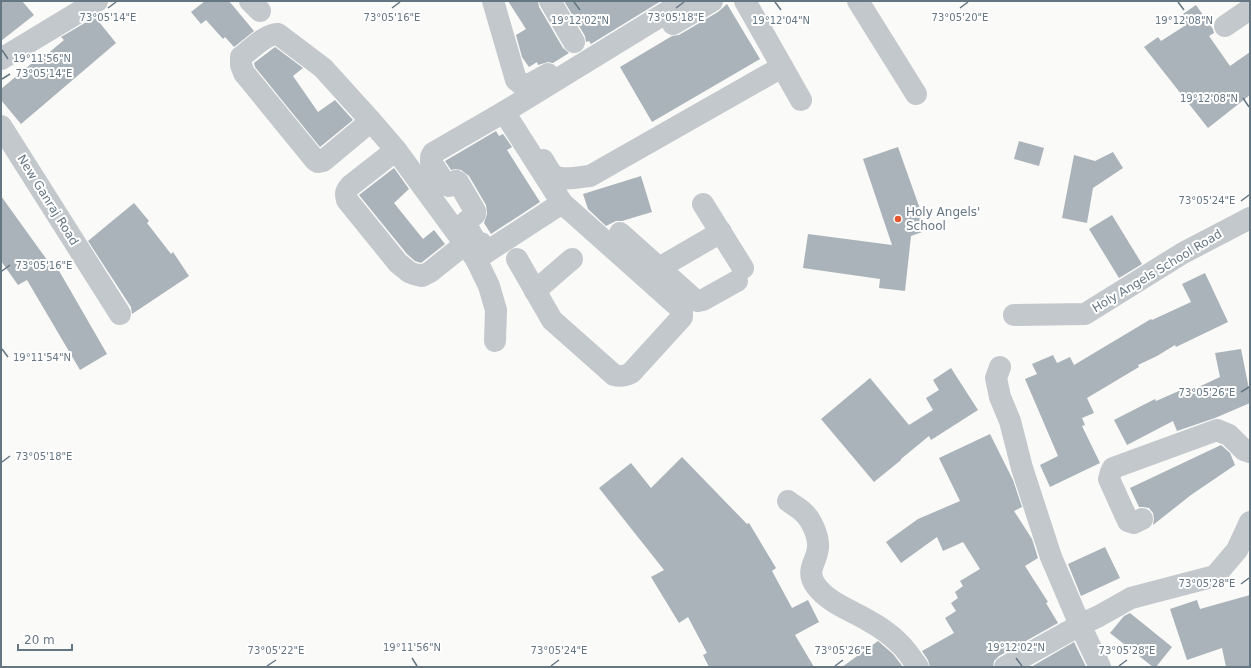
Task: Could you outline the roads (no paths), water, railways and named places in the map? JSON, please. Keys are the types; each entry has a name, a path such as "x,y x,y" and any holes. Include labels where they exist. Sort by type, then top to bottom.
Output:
{"street":[{"path":"1,59 97,1"},
{"path":"493,1 516,80 521,84 530,84 549,73"},
{"path":"550,1 574,42"},
{"path":"559,200 485,243 480,244 476,242 465,223 476,214 475,211 457,181 449,186 446,185 431,162 431,157 433,154 685,1"},
{"path":"712,1 528,109 522,126 552,174 558,178 590,176 782,67"},
{"path":"745,1 801,100"},
{"path":"858,1 916,94"},
{"path":"1225,26 1250,9"},
{"path":"371,120 323,161 318,162 244,73 241,57 268,36 274,33 278,34 323,68 371,120 396,150 471,252 489,286 496,310 495,341"},
{"path":"504,112 559,200 651,272 698,301 740,274 721,232 703,204"},
{"name":"New Ganraj Road","path":"1,126 120,314"},
{"path":"396,150 350,186 346,191 346,196 347,200 398,263 414,274 422,276 471,252 559,200"},
{"name":"Holy Angels School Road","path":"1014,316 1085,314 1184,253 1250,218"},
{"path":"651,272 721,232"},
{"path":"517,259 552,320 614,375 626,376 631,373 683,315 681,310 620,233"},
{"path":"535,292 572,259"},
{"path":"1000,367 996,378 1000,398 1010,421 1022,468 1051,557 1100,667"},
{"path":"1142,519 1134,523 1128,521 1109,479 1113,468 1217,430 1229,434 1244,450 1250,452"},
{"path":"788,501 804,513 813,526 818,541 818,549 811,566 811,574 815,584 824,596 868,620 900,643 918,667"},
{"path":"1005,667 1131,598 1215,576 1237,550 1250,522"}],"place":[{"name":"Holy Angels' School","path":"898,219"}]}
